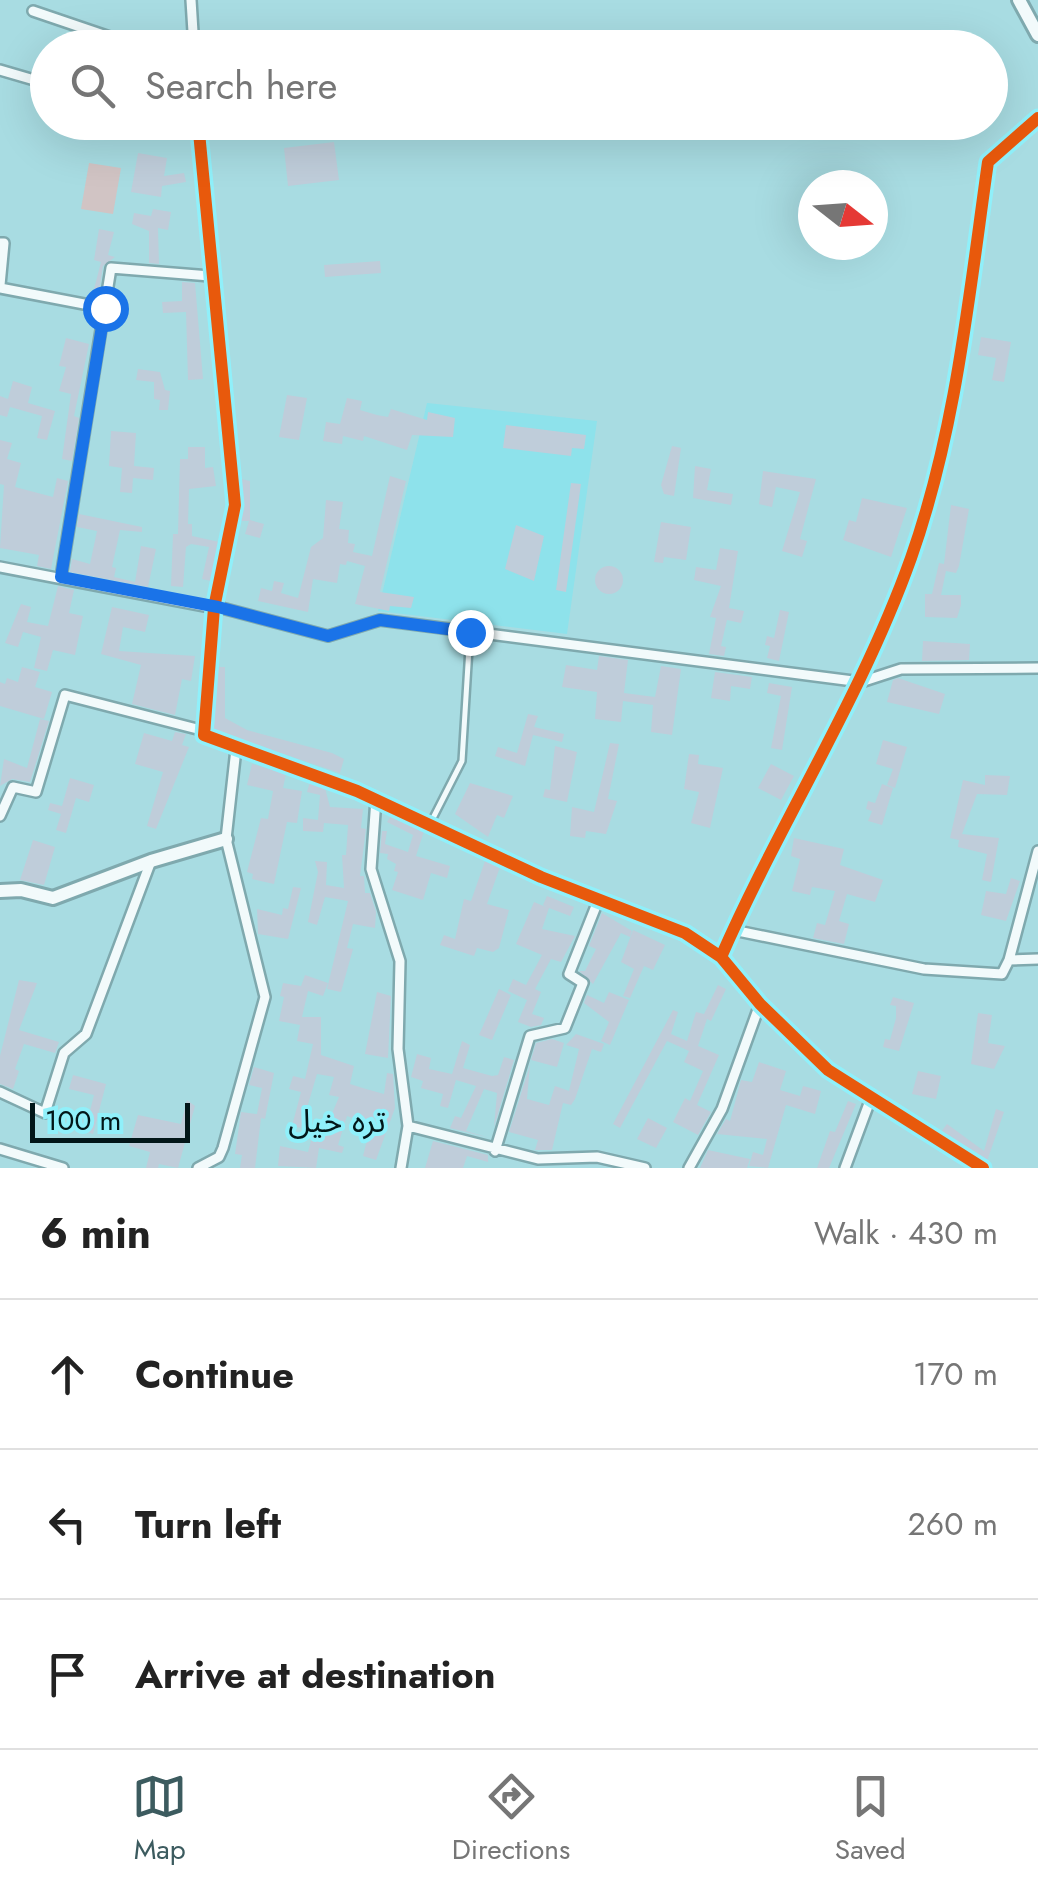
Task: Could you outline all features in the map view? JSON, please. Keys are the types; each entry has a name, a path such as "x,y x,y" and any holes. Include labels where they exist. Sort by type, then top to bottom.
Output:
{"street":[{"path":"192,0 193,30"},
{"path":"1019,0 1038,35"},
{"path":"32,11 88,30"},
{"path":"0,70 30,79"},
{"path":"721,957 861,682 910,560 934,484 963,338 988,162 1038,118"},
{"path":"199,140 235,505 216,608 201,730"},
{"path":"0,243 4,243 0,287 105,308"},
{"path":"61,577 111,268 210,276"},
{"path":"0,567 216,608 328,636 380,620 861,682 900,670 1038,668"},
{"path":"0,816 12,787 36,792 65,695 201,730 210,739 431,822 598,900 685,933 721,957 760,1004 828,1070 983,1168"},
{"path":"198,1168 219,1158 223,1148 265,997 226,839 236,748"},
{"path":"376,800 371,869 400,962 398,1049 408,1126 401,1168"},
{"path":"0,891 22,890 53,898 151,861 226,839"},
{"path":"733,930 924,969 1002,974 1038,851"},
{"path":"0,1092 45,1113 64,1054 86,1034 151,861"},
{"path":"496,1150 530,1036 565,1028 582,983 569,974 598,900"},
{"path":"1009,960 1038,960"},
{"path":"689,1168 722,1109 760,1004"},
{"path":"845,1168 870,1098"},
{"path":"408,1126 538,1158 597,1157 645,1168"},
{"path":"0,1148 63,1168"}],"lane":[{"path":"431,822 462,761 470,632"}],"shaded area":[{"path":"89,163 121,168 113,214 81,209"},
{"path":"427,403 597,421 567,634 378,611"}],"building":[{"path":"334,142 339,180 288,186 284,148"},
{"path":"138,153 167,158 164,176 184,173 186,182 162,186 161,197 131,192"},
{"path":"153,209 171,212 168,230 158,228 159,264 149,263 149,231 132,224 134,213 151,216"},
{"path":"99,229 114,232 108,255 115,257 103,266 98,298 92,297 101,262 94,260"},
{"path":"380,261 381,273 325,277 324,265"},
{"path":"182,282 195,283 203,379 188,380 186,312 163,313 162,302 182,301"},
{"path":"981,337 1011,342 1004,382 992,380 996,358 978,355"},
{"path":"66,338 89,344 74,416 79,418 72,461 62,459 71,394 59,391 66,367 59,366"},
{"path":"138,369 160,372 165,390 170,391 168,410 159,410 154,382 136,380"},
{"path":"13,381 32,387 28,403 55,411 47,440 37,438 42,416 10,407 7,417 0,415 0,396 8,399"},
{"path":"287,395 307,398 299,440 279,437"},
{"path":"347,398 362,401 360,410 377,415 388,417 391,409 427,420 428,412 455,418 453,437 412,435 407,450 364,436 363,441 343,436 342,444 323,441 326,422 340,424"},
{"path":"506,425 586,435 584,449 572,448 571,456 503,448"},
{"path":"111,431 136,433 134,466 154,468 153,480 133,478 132,493 120,492 122,468 109,466"},
{"path":"0,440 12,443 7,459 21,463 15,487 53,497 57,478 68,481 51,569 37,566 39,555 0,548 4,485 0,484"},
{"path":"672,446 681,448 674,496 664,494 661,485"},
{"path":"188,447 205,447 205,468 213,467 216,486 189,489 188,524 192,524 192,536 219,542 211,581 202,579 209,547 186,547 183,587 171,586 173,534 178,534 180,459 188,459"},
{"path":"695,466 711,469 707,490 733,494 731,505 693,498"},
{"path":"763,471 816,479 800,539 807,541 802,557 782,551 800,492 776,487 772,507 759,504"},
{"path":"390,476 406,481 380,592 414,597 411,608 390,606 389,611 355,604 365,566 347,561 346,565 340,564 337,583 313,579 308,612 258,601 261,588 272,591 274,581 284,583 281,593 298,598 311,547 323,538 326,500 343,502 339,529 349,530 348,543 355,544 353,552 372,556"},
{"path":"241,479 250,481 250,520 264,524 260,538 245,534 249,521 240,521"},
{"path":"571,483 581,484 566,592 556,590"},
{"path":"862,498 907,508 891,557 843,540 849,520 856,522"},
{"path":"951,505 969,509 959,566 956,573 946,571 941,595 961,595 961,605 957,618 925,617 925,594 932,594 939,563 944,564"},
{"path":"79,514 142,527 142,532 120,530 112,567 116,568 114,577 135,582 141,546 156,549 148,587 70,572 72,559 90,564 97,531 77,527"},
{"path":"661,522 691,527 686,560 664,557 663,563 654,562"},
{"path":"516,525 544,536 534,581 505,569"},
{"path":"720,548 738,551 729,608 744,611 741,623 727,620 721,646 726,647 724,656 709,654 716,618 710,617 721,586 694,580 696,567 716,570"},
{"path":"609,566 619,570 623,580 619,590 609,594 599,590 595,580 599,570"},
{"path":"58,586 74,590 69,613 83,616 75,655 53,650 47,671 34,668 41,637 23,632 18,647 5,643 21,604 31,607 27,622 48,626"},
{"path":"112,607 149,615 145,632 123,627 119,651 195,656 191,681 182,679 175,715 132,704 141,665 101,654"},
{"path":"780,610 789,612 779,661 767,658 770,646 765,645 767,636 774,638"},
{"path":"923,641 970,644 969,660 922,661"},
{"path":"599,656 628,660 624,693 655,697 661,666 681,669 672,735 651,732 653,705 623,701 621,722 595,719 597,692 562,687 566,665 597,670"},
{"path":"22,667 40,672 35,687 52,692 44,719 0,706 0,682 5,684 7,678 18,682"},
{"path":"218,667 225,667 225,718 247,730 332,753 344,759 340,773 213,730"},
{"path":"715,672 752,677 750,689 731,686 730,701 711,698"},
{"path":"898,678 945,694 939,714 887,702 893,680"},
{"path":"769,683 792,687 782,750 771,748 781,696 767,693"},
{"path":"528,714 538,716 534,727 564,734 562,742 533,735 525,766 495,756 498,747 517,753"},
{"path":"40,719 49,721 30,782 12,779 0,786 4,759 27,768"},
{"path":"175,732 186,734 182,745 189,747 156,829 147,826 163,772 135,764 144,733 172,741"},
{"path":"883,740 907,747 895,788 887,785 893,769 876,764"},
{"path":"610,743 619,744 608,799 617,801 606,834 586,831 585,838 570,836 572,807 594,812"},
{"path":"555,746 577,752 567,802 543,797 545,789 550,790"},
{"path":"689,754 699,755 698,764 723,768 710,828 691,823 699,792 684,789"},
{"path":"252,764 286,774 283,788 302,791 297,823 287,822 274,884 252,879 253,874 247,872 261,818 268,819 273,791 247,785"},
{"path":"771,764 794,776 781,800 758,788"},
{"path":"985,775 1010,776 1007,795 977,794 962,834 999,838 991,882 982,880 987,854 958,847 959,840 950,838 963,780 985,785"},
{"path":"70,778 94,785 89,802 76,798 66,833 56,830 61,814 48,810 50,803 62,806"},
{"path":"310,782 325,788 330,807 363,809 361,828 366,829 360,876 364,876 365,893 370,893 376,912 375,928 353,924 347,948 353,949 341,992 327,989 348,901 325,897 317,925 308,922 318,872 315,861 327,862 326,885 344,888 342,855 346,855 348,825 324,823 323,832 303,831 303,818 318,820 320,795 307,792"},
{"path":"470,783 513,796 504,818 497,815 488,837 455,814"},
{"path":"882,784 893,788 882,825 868,821 872,811 866,809 868,801 875,803"},
{"path":"391,816 424,831 416,856 450,866 447,878 431,873 423,900 392,890 398,872 394,871 396,864 387,859 388,854 380,853 382,831 387,831 385,844 408,852 413,835 387,822"},
{"path":"794,838 844,849 840,865 883,880 875,902 847,894 839,921 849,924 844,944 813,938 817,923 825,925 835,891 812,887 810,895 792,891 800,859 791,856"},
{"path":"33,840 55,847 44,885 20,880"},
{"path":"485,861 500,867 487,904 509,910 499,948 493,952 477,948 474,956 440,945 444,935 455,939 464,899 471,901"},
{"path":"1011,878 1020,881 1006,921 981,915 986,891 1006,894"},
{"path":"293,887 301,888 288,939 258,934 257,909 282,915 283,908 288,909"},
{"path":"547,896 574,907 570,916 549,908 542,929 575,936 561,962 551,959 535,989 541,992 532,1014 544,1018 541,1025 531,1027 518,1022 527,1000 508,991 513,979 526,985 542,955 516,944 534,902 546,907 543,905"},
{"path":"602,913 632,931 630,937 621,933 593,984 579,971 585,971 596,949 589,946"},
{"path":"633,930 665,945 653,970 644,966 630,998 623,996 634,969 621,962"},
{"path":"305,975 328,983 323,996 308,991 302,1017 321,1017 321,1055 354,1066 350,1084 384,1094 387,1073 393,1074 395,1108 376,1160 363,1156 371,1125 347,1116 338,1145 344,1147 342,1153 319,1148 316,1168 278,1166 280,1146 308,1152 312,1137 321,1140 339,1097 329,1095 334,1077 317,1074 301,1128 292,1126 301,1092 289,1089 293,1076 305,1079 313,1044 297,1041 300,1025 279,1021 284,997 280,996 283,983 301,986"},
{"path":"19,980 37,983 19,1030 59,1042 55,1053 24,1044 13,1089 0,1084 0,1056"},
{"path":"718,985 726,989 711,1021 707,1019 698,1046 719,1055 697,1105 711,1112 698,1135 673,1122 685,1098 690,1101 703,1071 684,1062 689,1051 667,1041 620,1128 613,1124 673,1010 678,1012 671,1034 687,1041 696,1012 704,1014"},
{"path":"499,989 511,995 492,1040 479,1035"},
{"path":"377,992 391,996 388,1058 365,1054"},
{"path":"609,992 629,1000 610,1045 601,1041 609,1022 584,1003 587,995 604,1003"},
{"path":"893,997 914,1003 899,1051 883,1047 885,1039 890,1040 896,1018 896,1006 890,1005"},
{"path":"978,1013 992,1015 988,1043 1005,1046 994,1069 971,1064"},
{"path":"576,1034 604,1044 601,1052 592,1049 571,1105 563,1103 552,1150 535,1150 538,1140 509,1132 530,1065 527,1099 549,1105 555,1086 569,1091 579,1049 566,1045"},
{"path":"552,1039 564,1043 557,1067 531,1060 536,1043"},
{"path":"462,1041 470,1045 463,1068 492,1076 498,1075 504,1057 514,1060 494,1127 497,1093 484,1089 466,1131 490,1138 450,1128 455,1116 461,1118 476,1086 456,1080 448,1108 440,1106 443,1094 421,1088 423,1081 411,1077 417,1054 431,1058 429,1069 452,1074"},
{"path":"759,1062 786,1071 780,1090 800,1096 803,1086 821,1091 815,1114 786,1105 768,1168 749,1166 753,1152 763,1155 767,1139 717,1134 726,1119 730,1121 741,1080 752,1082"},
{"path":"254,1067 274,1073 265,1119 261,1118 255,1168 240,1168 242,1155 235,1154 241,1112 257,1114 262,1088 249,1085"},
{"path":"918,1071 941,1076 936,1099 912,1094"},
{"path":"73,1075 106,1084 93,1134 85,1131 94,1095 69,1089"},
{"path":"187,1100 195,1106 178,1168 159,1164 158,1168 146,1168 150,1152 129,1146 138,1115 181,1124"},
{"path":"848,1101 856,1104 829,1168 817,1168 830,1131 835,1132"},
{"path":"996,1109 1004,1112 987,1161 941,1132 947,1124 984,1151"},
{"path":"648,1118 667,1128 656,1148 637,1139"},
{"path":"433,1141 488,1155 488,1162 467,1156 463,1168 425,1168"},
{"path":"708,1150 750,1159 747,1168 700,1168"}],"cycle path":[{"path":"721,957 869,660 911,558 950,412 988,162 1038,118"},
{"path":"200,140 235,505 214,608 204,735 357,791 541,877 685,933 721,957 760,1004 828,1070 983,1168"}],"district":[{"name":"تره خیل","path":"337,1121"}],"route":[{"path":"105,308 61,577 144,596 218,607 328,636 380,620 470,632"}]}
